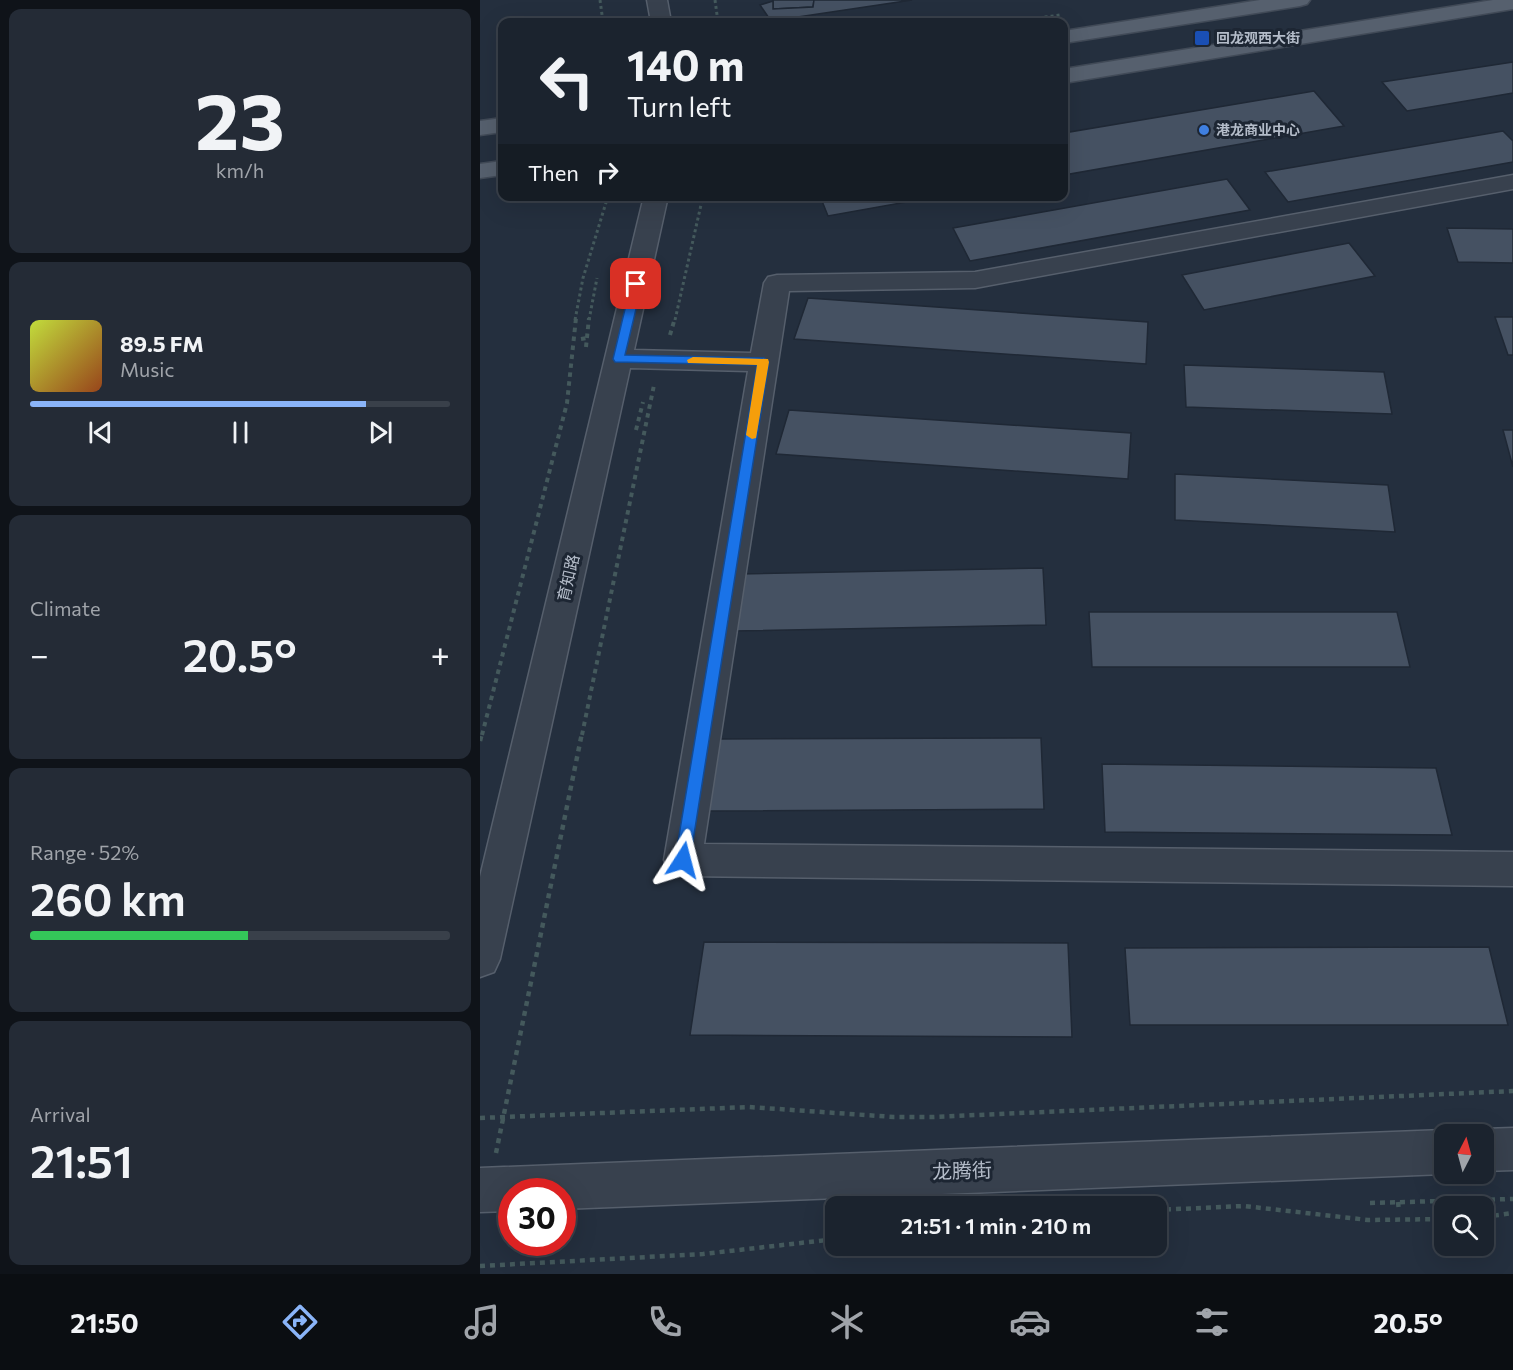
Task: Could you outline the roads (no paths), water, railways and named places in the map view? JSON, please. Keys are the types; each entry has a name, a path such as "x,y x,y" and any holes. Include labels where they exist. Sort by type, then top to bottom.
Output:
{"main road":[{"path":"1068,36 1300,0"},
{"path":"1068,75 1513,3"}],"street":[{"path":"657,0 660,18"},
{"path":"1513,182 975,280 777,283 683,860 1513,869"},
{"name":"育知路","path":"480,959 656,201"},
{"path":"619,359 764,362"},
{"path":"1494,1150 1513,1149"},
{"name":"龙腾街","path":"484,1190 1434,1152"}],"place":[{"name":"回龙观西大街","path":"1202,38"},
{"name":"港龙商业中心","path":"1204,130"}]}
